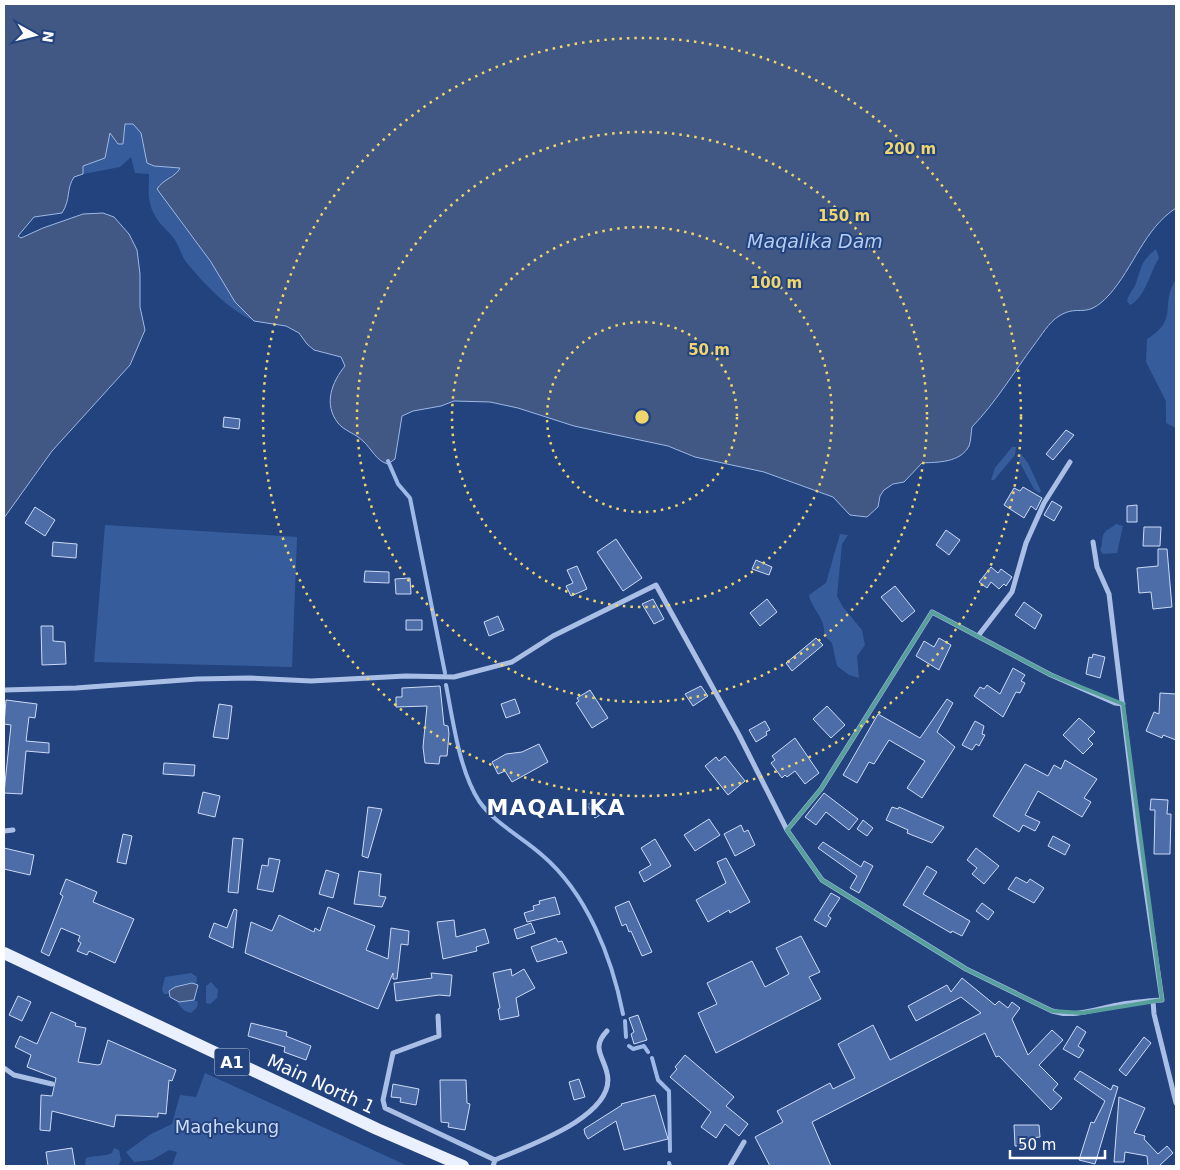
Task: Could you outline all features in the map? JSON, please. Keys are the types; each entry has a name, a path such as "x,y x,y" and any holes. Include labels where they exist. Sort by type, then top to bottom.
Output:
{"main road":[{"name":"Main North 1","path":"4,953 377,1129 463,1166"}],"street":[{"path":"978,636 1012,592 1026,543 1040,511 1070,462"},
{"path":"4,690 76,688 198,679 312,681 406,676 454,677 512,662 552,636 656,585 739,735 787,830 822,880 966,968 1052,1011 1064,1015 1082,1013 1119,1004 1162,1000 1139,842 1108,594 1097,567 1093,542"},
{"path":"787,830 821,789 932,612 1052,675 1115,703 1123,704"},
{"path":"4,831 13,830"},
{"path":"1153,1000 1154,1014 1176,1103"},
{"path":"438,1016 439,1036 392,1053 383,1100 385,1108 495,1160"},
{"path":"492,1166 495,1160 555,1134 593,1110 602,1098 608,1081 598,1049 600,1039 607,1031"},
{"path":"4,1068 14,1075 52,1084"},
{"path":"730,1166 744,1142"}],"highlighted area":[{"path":"932,612 1051,675 1123,704 1162,1000 1082,1013 1052,1011 966,969 822,880 787,830 821,789"}],"green space":[{"path":"125,124 133,124 141,133 147,163 180,168 177,174 170,176 180,221 211,262 235,302 254,321 235,310 218,296 187,263 174,239 153,212 149,198 149,174 135,173 131,157 120,167 83,174 83,166 105,158 110,133 118,143 122,144"},
{"path":"1156,249 1159,258 1140,297 1130,305 1127,301 1143,264 1147,257"},
{"path":"1176,279 1176,428 1166,423 1166,401 1146,362 1147,339 1163,325 1168,312 1171,289"},
{"path":"1012,447 1016,447 1015,455 994,480 991,480 995,468"},
{"path":"1021,454 1028,463 1041,491 1039,493 1034,489 1019,461"},
{"path":"1116,524 1123,526 1117,553 1103,554 1100,550 1102,538 1106,531"},
{"path":"105,525 297,537 292,667 94,662"},
{"path":"840,534 848,535 842,544 837,596 843,607 862,630 865,645 857,656 859,678 849,675 837,666 832,643 824,635 823,624 809,595 826,583"},
{"path":"191,973 197,977 196,985 181,986 169,994 164,994 162,990 165,977"},
{"path":"211,982 218,990 217,998 210,1004 206,1003 206,986"},
{"path":"194,1000 198,1002 197,1007 191,1013 185,1011 178,1004 179,1002"},
{"name":"Maqhekung","path":"205,1073 408,1166 172,1166 177,1152 169,1150 152,1160 134,1162 126,1152 151,1134 172,1124 180,1095 196,1097"},
{"path":"114,1148 119,1150 121,1160 118,1166 85,1166 86,1158 112,1153"}],"water":[{"name":"Maqalika Dam","path":"4,4 1176,4 1176,208 1147,237 1126,273 1101,303 1088,310 1066,312 1049,325 997,397 972,427 970,444 965,452 948,461 922,463 904,482 893,484 884,490 880,496 878,507 867,517 850,515 833,497 764,472 695,457 668,446 574,426 518,408 490,402 454,401 441,406 413,411 402,416 395,459 388,464 384,462 377,458 366,444 340,425 333,416 330,401 331,393 336,379 345,366 341,357 314,350 299,333 286,326 254,321 235,302 211,262 157,189 176,174 180,168 154,166 147,163 141,133 133,124 125,124 123,144 118,144 110,133 105,158 83,166 83,174 74,177 70,186 67,203 62,213 34,217 18,236 21,238 83,214 103,213 114,217 129,234 137,250 140,274 140,307 145,330 130,365 52,451 4,518"},
{"path":"192,983 198,985 194,1000 179,1002 170,997 169,991 175,987"}],"building":[{"path":"224,417 240,419 239,429 223,427"},
{"path":"1066,430 1074,435 1053,460 1046,454"},
{"path":"1023,487 1042,498 1036,510 1031,506 1024,518 1004,505 1014,488 1020,491"},
{"path":"1052,501 1062,507 1054,521 1044,515"},
{"path":"1137,505 1137,522 1127,522 1127,506"},
{"path":"35,507 55,520 45,536 25,523"},
{"path":"1144,527 1161,527 1160,546 1143,546"},
{"path":"946,530 960,540 949,555 936,545"},
{"path":"616,539 642,578 623,591 597,552"},
{"path":"53,542 77,544 76,558 52,556"},
{"path":"1158,549 1167,549 1172,607 1153,609 1151,592 1139,593 1137,568 1158,566"},
{"path":"756,560 772,567 769,575 752,569"},
{"path":"577,566 587,589 571,596 566,586 573,583 567,570"},
{"path":"991,567 998,573 1001,569 1012,577 1006,586 1004,584 999,589 991,582 987,588 979,582"},
{"path":"365,571 389,572 389,583 364,582"},
{"path":"410,578 411,594 396,594 395,579"},
{"path":"895,586 915,611 902,622 881,597"},
{"path":"653,599 664,619 654,624 642,604"},
{"path":"767,599 777,612 760,626 750,613"},
{"path":"1024,602 1042,615 1035,629 1015,615"},
{"path":"498,616 504,630 489,636 484,622"},
{"path":"406,620 422,620 422,630 406,630"},
{"path":"41,626 53,626 53,641 65,642 66,664 42,665"},
{"path":"816,638 823,645 792,671 786,663"},
{"path":"939,638 951,645 939,670 916,656 924,641 934,647"},
{"path":"1093,654 1105,657 1100,678 1086,674 1089,657 1092,658"},
{"path":"1013,668 1025,675 1021,681 1025,683 1020,693 1016,692 1003,717 974,696 980,687 984,689 987,685 1000,694"},
{"path":"440,686 444,725 448,726 449,734 447,756 440,756 439,764 425,763 423,747 427,706 396,707 396,697 402,697 402,688"},
{"path":"701,686 708,696 693,706 685,694"},
{"path":"590,690 608,718 592,728 576,703 579,701 577,698"},
{"path":"1160,693 1176,694 1176,740 1163,735 1162,738 1146,731 1154,712 1159,714"},
{"path":"515,699 520,713 506,718 501,704"},
{"path":"947,699 953,703 937,732 955,747 922,798 907,788 925,761 889,740 874,764 869,762 857,783 843,775 878,714 920,738"},
{"path":"6,700 37,704 35,718 29,717 26,741 49,743 49,753 26,751 22,794 4,793 11,725 4,724"},
{"path":"219,704 232,706 228,739 213,737"},
{"path":"827,706 845,725 831,738 813,719"},
{"path":"1079,718 1095,732 1088,739 1093,744 1083,754 1063,735"},
{"path":"765,721 770,730 766,732 767,735 756,742 749,730"},
{"path":"975,721 984,726 982,734 985,735 979,746 976,744 972,750 962,745"},
{"path":"795,738 819,773 805,784 795,771 782,778 771,763 775,760 772,756"},
{"path":"539,744 548,762 512,782 505,771 498,774 492,762 506,754 522,752"},
{"path":"725,756 745,781 728,795 705,766 716,757 719,761"},
{"path":"1065,760 1097,779 1084,798 1091,802 1082,817 1038,791 1025,815 1040,822 1035,831 1023,825 1019,832 993,816 1025,764 1048,776 1054,765 1061,769"},
{"path":"164,763 195,765 194,776 163,774"},
{"path":"203,792 220,796 215,817 198,813"},
{"path":"824,793 858,819 849,830 826,812 816,825 805,817"},
{"path":"597,799 605,812 595,818 587,805"},
{"path":"1151,799 1168,800 1167,814 1171,814 1170,854 1154,854 1155,810 1150,810"},
{"path":"368,807 382,809 368,858 362,856"},
{"path":"892,807 898,809 899,807 944,827 932,843 907,833 908,830 886,820"},
{"path":"709,819 720,835 695,851 684,835"},
{"path":"863,820 873,828 867,836 857,829"},
{"path":"741,825 744,832 748,830 755,845 735,856 724,834"},
{"path":"123,834 132,836 126,864 117,862"},
{"path":"1053,836 1070,845 1065,855 1048,846"},
{"path":"233,838 243,839 238,893 228,892"},
{"path":"655,839 671,866 644,882 639,872 651,865 641,848"},
{"path":"823,842 861,867 864,861 873,866 859,893 850,888 857,876 818,848"},
{"path":"4,848 34,855 30,875 4,869"},
{"path":"976,848 999,866 984,884 972,874 977,868 967,860"},
{"path":"269,858 280,860 273,892 257,889 262,865 268,866"},
{"path":"726,858 750,902 730,913 729,910 708,922 696,900 726,883 717,862"},
{"path":"927,866 937,872 923,894 970,921 962,936 952,931 951,933 903,905"},
{"path":"326,870 339,874 333,898 319,894"},
{"path":"359,871 381,874 379,896 386,897 382,907 354,904"},
{"path":"1016,877 1027,883 1030,879 1044,888 1034,903 1008,889"},
{"path":"66,879 97,892 93,902 134,919 115,963 89,951 87,955 77,951 81,943 78,941 80,936 61,928 49,956 41,952 63,896 60,894"},
{"path":"831,893 840,898 828,916 831,918 826,927 814,920"},
{"path":"555,897 560,914 527,922 524,913 534,910 533,906 540,904 539,901"},
{"path":"629,901 652,952 642,956 631,931 629,932 626,924 622,926 615,907"},
{"path":"982,903 994,912 988,920 976,911"},
{"path":"328,907 375,926 366,950 388,959 391,928 409,931 408,945 401,944 397,979 393,979 393,973 378,1009 245,953 251,922 272,931 279,915 314,932 315,928 320,931"},
{"path":"234,909 237,910 233,948 209,937 214,923 227,928"},
{"path":"454,920 456,937 485,929 489,943 476,947 477,951 443,959 437,922"},
{"path":"531,923 535,933 517,939 514,929"},
{"path":"801,936 820,972 809,977 821,999 716,1053 698,1013 717,1004 707,983 752,961 765,987 789,974 776,948"},
{"path":"556,938 558,942 562,941 567,953 537,962 531,947"},
{"path":"511,969 512,976 524,969 535,988 516,998 519,1016 500,1020 498,1009 500,1008 493,973"},
{"path":"431,973 452,975 450,996 439,995 396,1001 394,983 432,978"},
{"path":"962,978 995,1005 999,1001 1008,1008 1012,1002 1020,1008 1012,1019 1028,1055 1052,1030 1063,1040 1039,1065 1058,1084 1053,1090 1062,1098 1051,1110 999,1056 996,1057 985,1033 812,1122 831,1166 770,1166 755,1137 783,1122 777,1111 830,1083 833,1089 855,1078 838,1044 873,1025 890,1060 981,1013 961,997 916,1021 908,1006 947,985 951,992"},
{"path":"18,996 31,1002 22,1021 9,1015"},
{"path":"51,1012 76,1023 75,1026 86,1028 78,1062 101,1064 108,1040 176,1070 172,1081 169,1080 166,1114 158,1113 158,1117 116,1115 114,1127 52,1111 50,1131 40,1130 41,1095 52,1096 56,1078 27,1067 31,1055 15,1047 20,1036 37,1044"},
{"path":"638,1015 647,1040 634,1044 631,1034 634,1032 629,1018"},
{"path":"251,1023 287,1032 286,1036 311,1046 306,1060 284,1052 285,1047 248,1036"},
{"path":"1077,1026 1086,1032 1078,1046 1084,1050 1079,1058 1063,1049"},
{"path":"1144,1037 1151,1043 1126,1076 1119,1070"},
{"path":"685,1055 734,1097 726,1106 748,1124 739,1136 725,1124 716,1138 701,1127 711,1112 670,1077 677,1069 675,1067"},
{"path":"1080,1071 1111,1090 1113,1085 1118,1087 1095,1164 1079,1160 1091,1122 1094,1123 1105,1101 1074,1079"},
{"path":"579,1079 585,1097 574,1100 569,1082"},
{"path":"440,1080 466,1080 467,1103 470,1104 465,1130 448,1127 449,1123 441,1122"},
{"path":"393,1084 419,1089 416,1105 400,1102 401,1098 391,1097"},
{"path":"655,1095 668,1139 624,1150 616,1121 588,1139 584,1129 621,1104"},
{"path":"1119,1097 1145,1108 1134,1133 1145,1136 1144,1139 1158,1154 1167,1146 1173,1153 1159,1166 1148,1166 1147,1156 1125,1152 1124,1162 1114,1162"},
{"path":"1014,1125 1039,1125 1040,1137 1031,1138 1031,1146 1015,1146"},
{"path":"72,1148 75,1166 48,1166 46,1152"}],"waterway":[{"path":"388,461 398,484 410,498 445,673"},
{"path":"446,685 458,744 466,775 472,789 479,801 492,816 534,848 558,870 585,907 612,971 623,1014"},
{"path":"625,1021 626,1037"},
{"path":"629,1046 633,1049 644,1046 648,1052"},
{"path":"652,1058 658,1080 669,1091 670,1151"}],"district":[{"name":"MAQALIKA","path":"556,807"}]}
